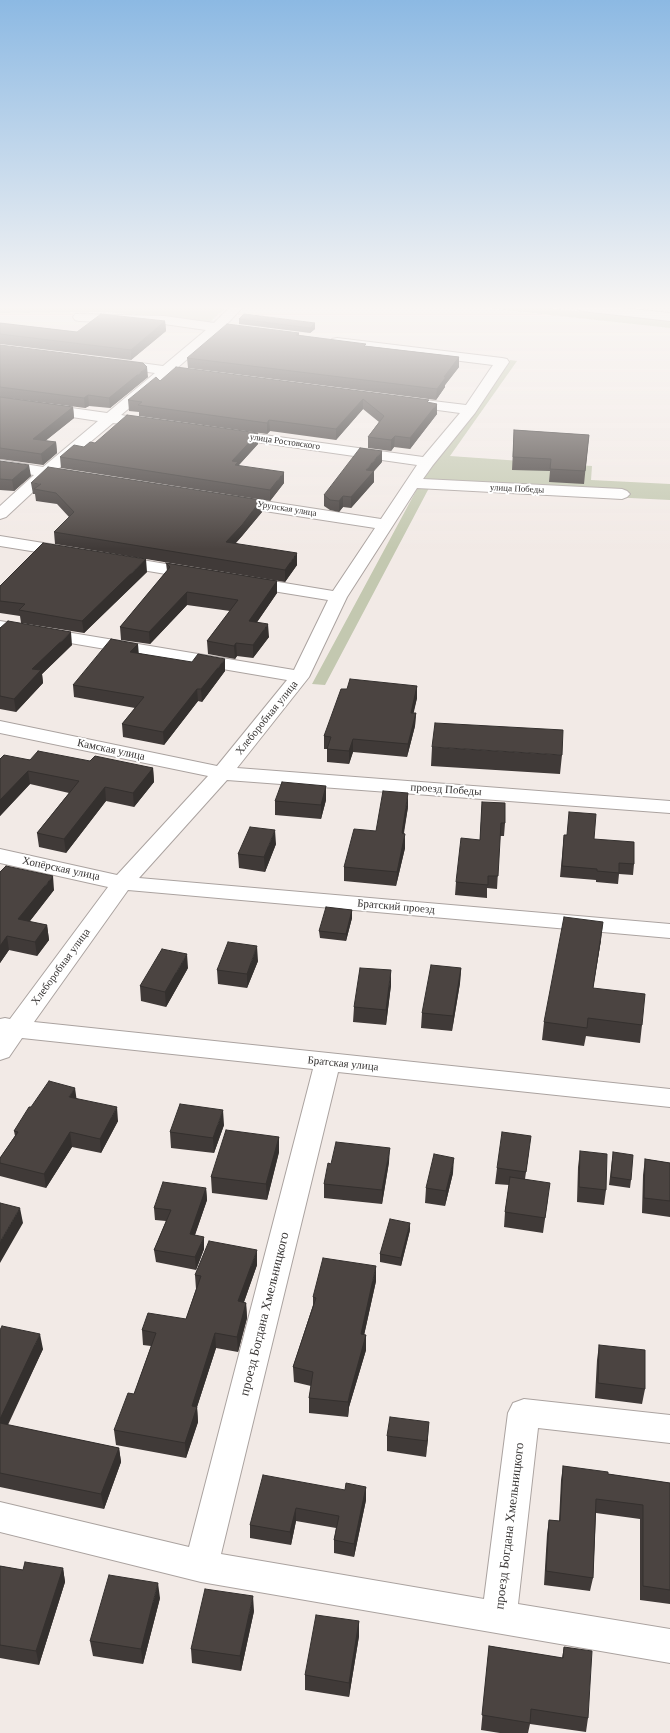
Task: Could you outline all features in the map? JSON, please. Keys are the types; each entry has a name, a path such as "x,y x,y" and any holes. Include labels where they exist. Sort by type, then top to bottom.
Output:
{"street":[{"path":"0,514 46,472 144,388"},
{"name":"Хлеборобная улица","path":"0,1051 8,1027 122,883 222,773 300,677 338,597 427,462 470,410 485,388"},
{"path":"392,400 470,410"},
{"path":"0,402 163,425"},
{"name":"улица Ростовского","path":"217,433 427,462"},
{"path":"0,465 85,478"},
{"name":"улица Победы","path":"413,483 622,494"},
{"name":"Урупская улица","path":"219,499 385,525"},
{"path":"0,541 212,576"},
{"path":"236,580 338,597"},
{"path":"0,626 300,677"},
{"name":"Камская улица","path":"0,727 222,773"},
{"name":"проезд Победы","path":"222,773 670,807"},
{"name":"Хопёрская улица","path":"0,856 122,883"},
{"name":"Братский проезд","path":"122,883 670,931"},
{"name":"Братская улица","path":"8,1027 670,1098"},
{"name":"проезд Богдана Хмельницкого","path":"201,1566 328,1062"},
{"name":"проезд Богдана Хмельницкого","path":"499,1618 524,1413 670,1429"},
{"name":"проезд Богдана Хмельницкого","path":"0,1517 201,1566 670,1646"}],"green space":[{"path":"489,388 498,388 450,456 592,466 591,480 670,484 670,500 429,488 325,685 312,684 424,476"}],"building":[{"path":"7,388 121,388 109,398 88,395 84,398"},
{"path":"143,388 336,388 429,400 427,402 437,404 410,438 395,436 391,440 368,437 384,416 363,399 336,429 269,420 267,423 138,405 142,402 128,400"},
{"path":"0,397 73,407 33,439 56,442 41,454 0,448"},
{"path":"127,415 258,433 232,461 238,462 235,465 284,472 270,490 60,457 74,445 84,447 90,442 95,443"},
{"path":"514,430 589,435 585,471 550,469 551,459 513,457"},
{"path":"360,448 382,451 366,470 374,471 351,497 343,496 339,501 330,500 324,495"},
{"path":"0,461 29,465 12,480 0,479"},
{"path":"48,467 261,500 242,525 226,542 297,553 285,570 54,532 74,512 56,493 34,489 41,484 31,483"},
{"path":"43,543 146,559 82,621 19,610 25,604 0,601 0,586"},
{"path":"166,563 277,581 249,621 268,624 253,645 236,643 234,646 207,641 238,600 187,592 149,632 120,627 170,567"},
{"path":"8,621 71,632 32,669 41,670 14,699 0,696 0,628"},
{"path":"111,639 138,644 130,652 192,662 198,654 225,659 201,689 197,689 163,732 122,724 144,697 73,685"},
{"path":"350,679 417,686 411,713 416,713 408,744 353,739 349,751 327,749 331,737 324,736 341,689 347,689"},
{"path":"435,723 563,730 562,755 432,747"},
{"path":"38,751 90,761 95,756 153,768 133,793 105,787 64,839 37,833 79,781 28,771 0,800 0,759 4,755 30,760"},
{"path":"282,782 326,786 321,805 275,801"},
{"path":"383,791 408,793 402,833 405,834 397,872 344,867 354,829 376,831"},
{"path":"482,802 505,803 505,823 501,823 498,876 488,876 488,885 456,882 461,838 480,840"},
{"path":"569,812 596,814 594,839 634,842 634,864 619,863 619,873 597,871 597,869 562,866 564,835 567,835"},
{"path":"250,827 275,830 264,857 238,854"},
{"path":"6,866 53,876 18,919 47,925 35,942 7,936 0,946 0,872"},
{"path":"326,907 352,910 346,934 319,931"},
{"path":"564,917 603,922 593,988 645,994 642,1025 588,1018 587,1028 544,1022"},
{"path":"228,942 257,946 247,974 217,970"},
{"path":"162,949 187,954 165,992 140,986"},
{"path":"431,965 461,968 453,1016 422,1013"},
{"path":"360,968 391,970 386,1010 354,1007"},
{"path":"49,1081 75,1088 69,1097 117,1107 100,1139 70,1132 44,1174 0,1163 0,1158 18,1132 14,1131 29,1107 31,1107"},
{"path":"180,1104 223,1110 213,1138 170,1132"},
{"path":"226,1130 279,1137 266,1184 211,1177"},
{"path":"502,1132 531,1136 526,1172 497,1168"},
{"path":"336,1142 390,1148 382,1190 324,1184 328,1163 331,1164"},
{"path":"580,1151 607,1154 606,1190 579,1187"},
{"path":"613,1152 633,1155 631,1180 611,1177"},
{"path":"434,1154 454,1158 446,1191 426,1188"},
{"path":"645,1159 670,1163 670,1201 644,1198"},
{"path":"510,1177 550,1183 545,1218 505,1212"},
{"path":"163,1182 206,1188 190,1234 204,1237 195,1257 154,1250 171,1210 154,1208"},
{"path":"0,1203 20,1208 0,1242"},
{"path":"390,1219 410,1223 401,1258 380,1254"},
{"path":"209,1241 257,1250 238,1301 246,1303 237,1337 215,1333 192,1406 197,1407 185,1443 114,1430 128,1393 134,1394 156,1333 142,1330 148,1313 186,1319 201,1276 195,1275"},
{"path":"323,1258 376,1266 361,1334 366,1335 348,1402 309,1398 313,1372 293,1367 316,1298 313,1297"},
{"path":"2,1326 40,1334 0,1419 0,1330"},
{"path":"599,1345 645,1350 645,1389 598,1383"},
{"path":"390,1417 429,1422 427,1441 387,1436"},
{"path":"0,1423 119,1448 101,1494 0,1473"},
{"path":"563,1466 670,1483 670,1590 643,1586 643,1505 596,1499 593,1578 546,1571 549,1520 560,1521"},
{"path":"263,1475 345,1490 346,1483 366,1487 354,1544 334,1540 339,1516 296,1508 290,1532 250,1525"},
{"path":"25,1562 63,1568 36,1651 0,1645 0,1566 23,1570"},
{"path":"109,1575 158,1583 141,1649 90,1641"},
{"path":"205,1589 253,1596 240,1656 191,1649"},
{"path":"316,1615 359,1621 349,1683 305,1675"},
{"path":"489,1646 563,1658 564,1647 592,1651 588,1718 531,1709 530,1723 482,1715"}]}
